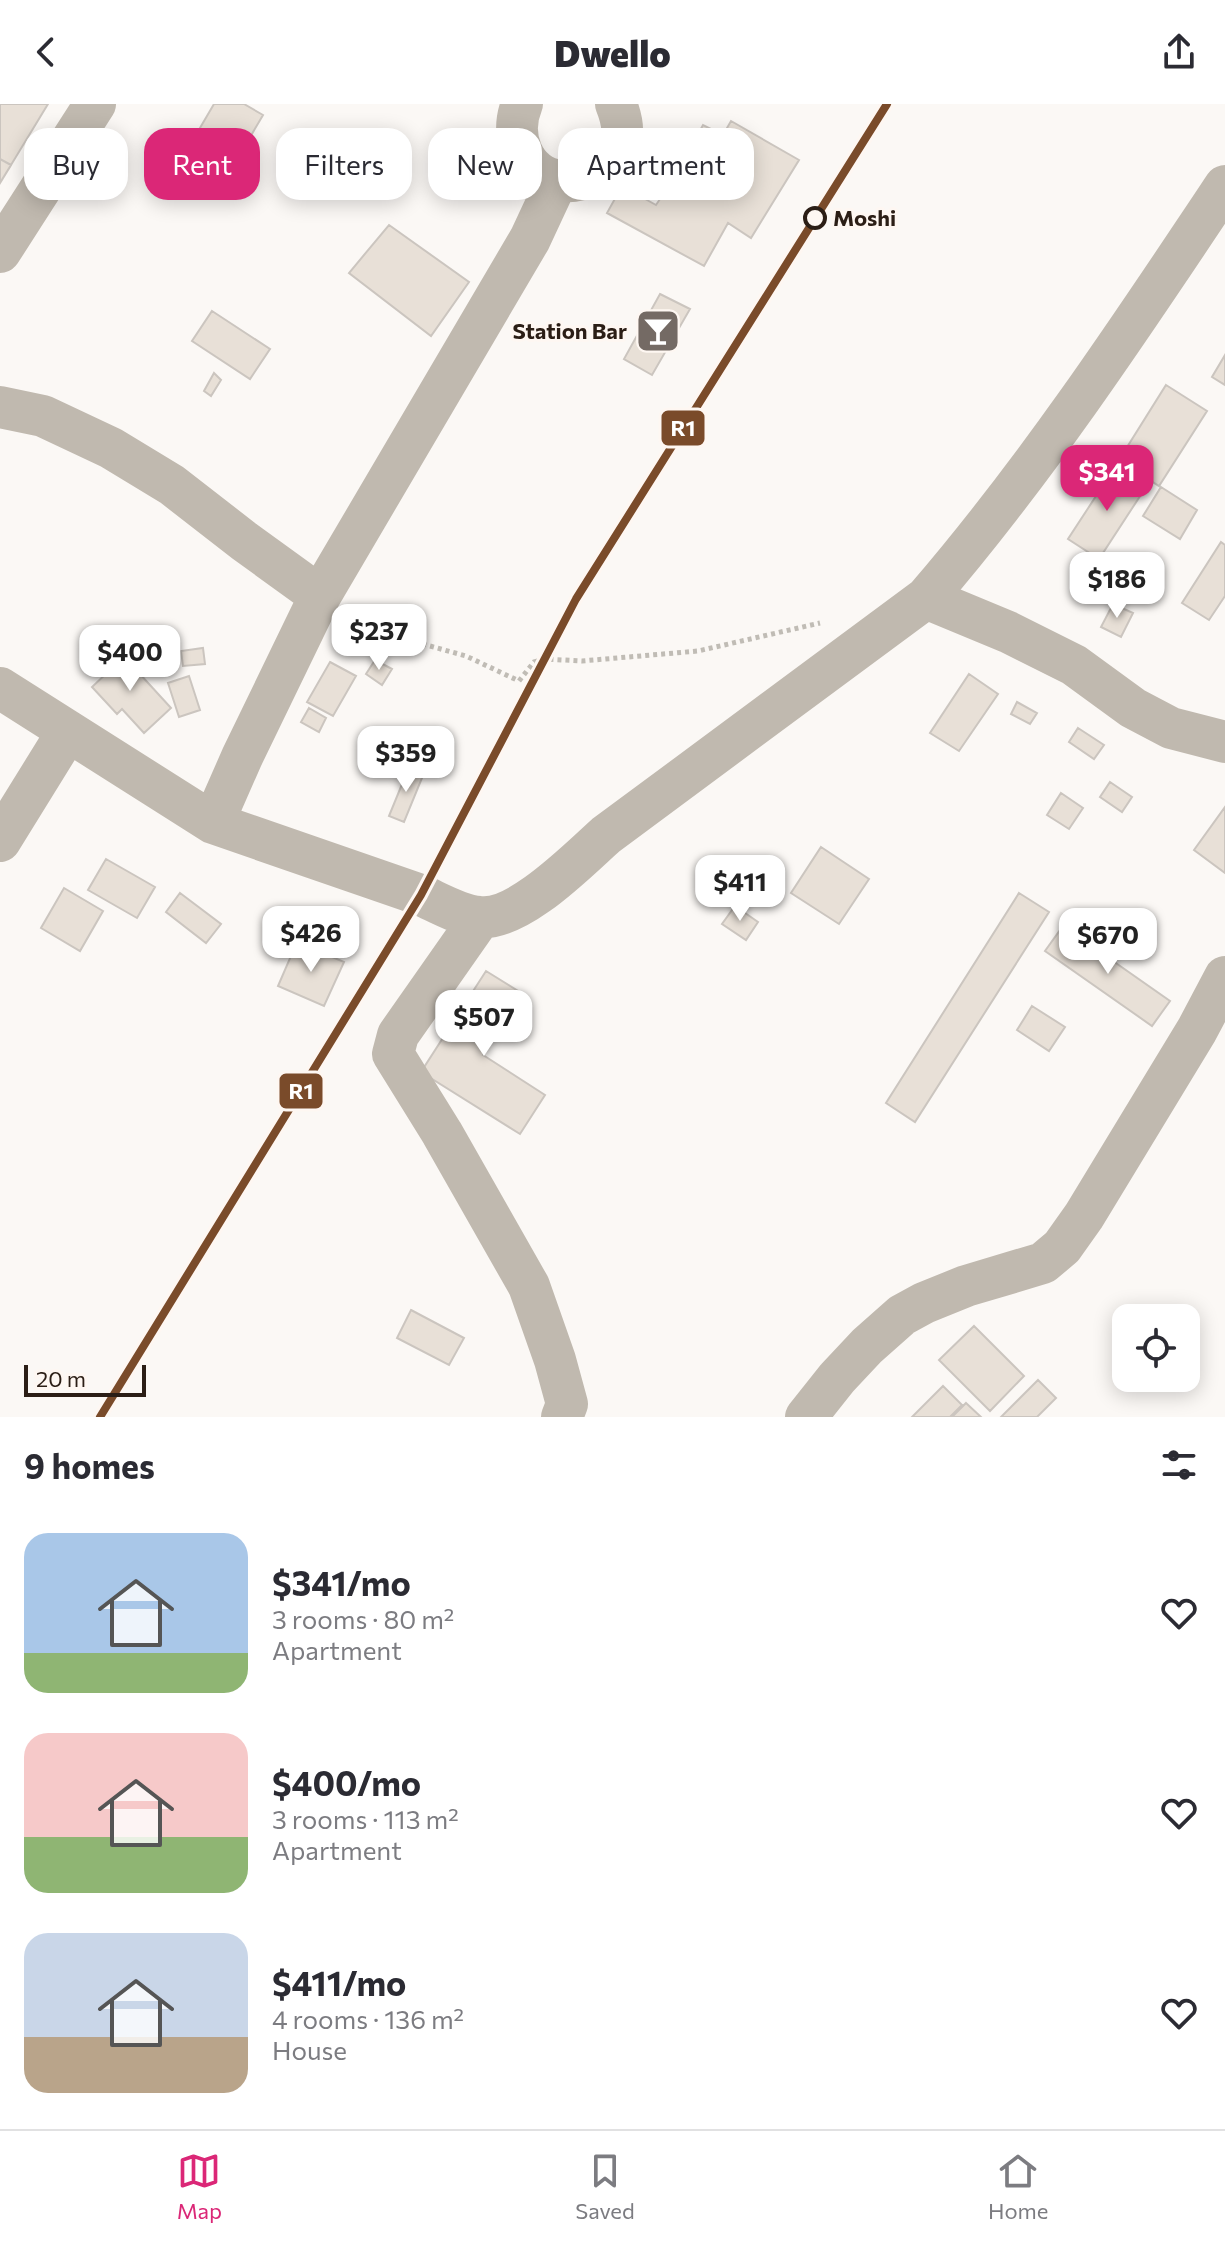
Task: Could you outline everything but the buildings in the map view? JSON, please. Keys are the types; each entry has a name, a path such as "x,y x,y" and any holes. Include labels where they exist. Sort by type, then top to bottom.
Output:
{"street":[{"path":"0,252 95,104"},
{"path":"522,104 517,116 519,149 542,174 557,181 591,177 616,154 622,138 622,120 616,104"},
{"path":"213,823 320,596 530,239 557,181"},
{"path":"0,688 213,823 480,918 500,915 520,906 561,876 606,835 926,598 967,551 1219,208"},
{"path":"0,407 43,416 111,448 172,485 320,596"},
{"path":"926,598 1008,632 1074,665 1133,708 1171,728 1225,742"},
{"path":"0,841 68,731"},
{"path":"480,918 398,1035 393,1054 529,1286 555,1360 567,1413"},
{"path":"806,1417 867,1346 902,1315 966,1286 1043,1263 1062,1247 1189,1044 1225,977"}],"path":[{"path":"320,596 412,641 466,656 519,681 534,662 545,659 582,661 698,651 820,623"}],"transit line":[{"name":"R1","path":"100,1417 421,895 576,599 887,104"}],"place":[{"name":"Moshi","path":"815,218"},
{"name":"Station Bar","path":"658,331"}]}
